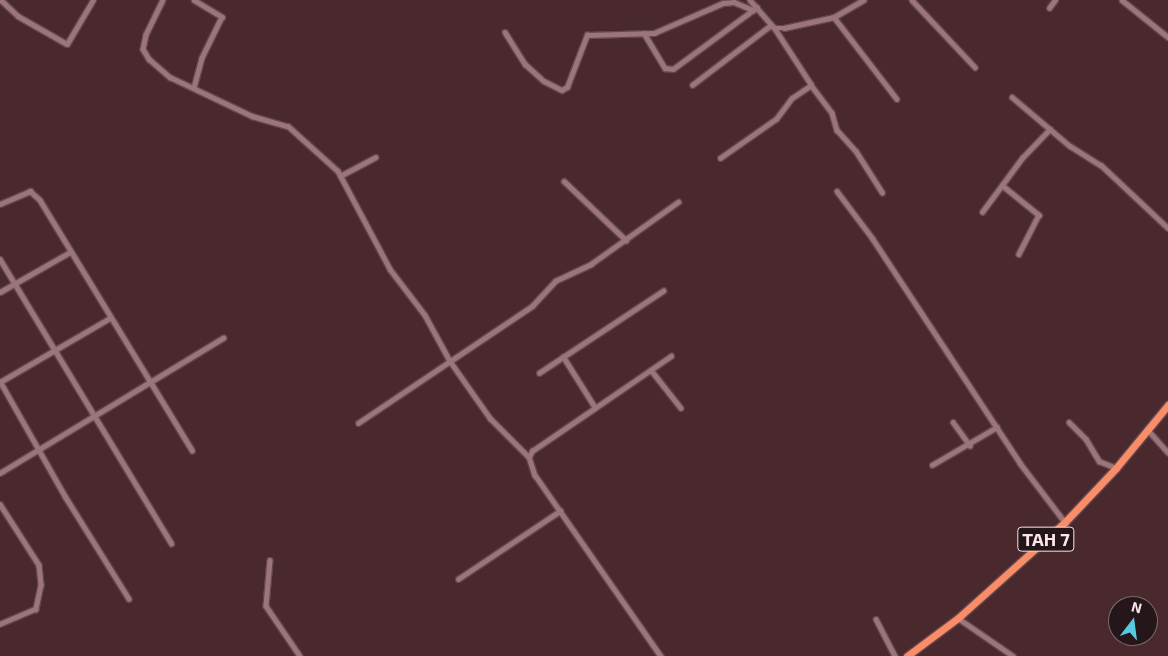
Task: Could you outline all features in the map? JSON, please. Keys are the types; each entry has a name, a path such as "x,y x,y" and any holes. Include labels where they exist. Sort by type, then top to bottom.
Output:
{"highway":[{"name":"TAH 7","path":"907,656 958,618 1064,522 1116,468 1168,405"}],"street":[{"path":"1,0 18,16 68,44 93,0"},
{"path":"163,0 146,35 144,52 160,70 194,88 252,116 288,126 332,163 363,213 390,269 425,315 450,361 490,418 529,457 535,475 661,656"},
{"path":"194,0 222,17 202,58 194,88"},
{"path":"750,0 772,26 832,113 837,130 856,151 882,192"},
{"path":"692,85 772,26 834,17 855,2 864,0"},
{"path":"912,0 974,67"},
{"path":"1049,8 1055,0"},
{"path":"1125,1 1168,37"},
{"path":"505,32 525,64 544,81 562,90 567,87 587,34 654,33 723,3 734,2 755,8"},
{"path":"644,33 666,68 673,69 755,8"},
{"path":"834,17 898,99"},
{"path":"720,158 776,119 792,98 811,85"},
{"path":"1012,97 1050,129 1100,165 1168,228"},
{"path":"982,212 1002,185 1050,129"},
{"path":"340,176 375,157"},
{"path":"564,181 626,240"},
{"path":"1002,185 1039,215 1019,254"},
{"path":"0,204 32,191 192,450"},
{"path":"837,191 873,239 997,427 1064,522"},
{"path":"358,423 532,306 556,281 591,264 678,202"},
{"path":"0,292 70,252"},
{"path":"0,259 93,417 171,543"},
{"path":"539,373 624,314 663,291"},
{"path":"110,318 0,381 41,448 65,496 129,599"},
{"path":"0,473 222,338"},
{"path":"529,457 532,451 672,356"},
{"path":"563,357 595,408"},
{"path":"651,370 681,408"},
{"path":"953,422 970,446"},
{"path":"1069,422 1086,439 1099,461 1116,468"},
{"path":"932,465 970,446 997,427"},
{"path":"1147,429 1168,452"},
{"path":"0,504 39,565 41,585 36,609 0,624"},
{"path":"458,579 560,511"},
{"path":"270,560 266,606 300,656"},
{"path":"958,618 1013,656"},
{"path":"876,619 895,656"}]}
